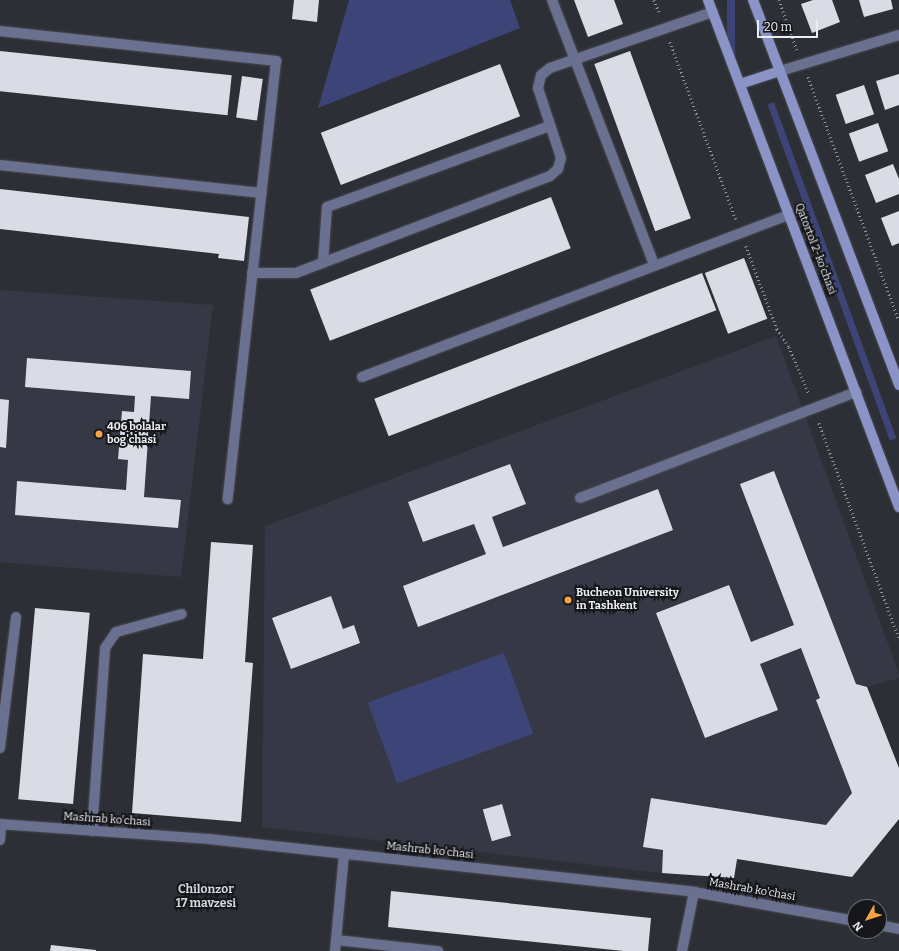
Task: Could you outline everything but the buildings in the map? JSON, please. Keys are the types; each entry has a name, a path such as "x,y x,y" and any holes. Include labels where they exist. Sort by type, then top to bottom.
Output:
{"main road":[{"name":"Qatortol 2-ko'chasi","path":"708,0 899,507"},
{"path":"753,0 899,385"},
{"path":"740,84 780,71"}],"street":[{"path":"552,0 576,59 654,265"},
{"path":"252,273 296,273 550,176 558,169 561,158 550,126 538,81 550,68 713,12"},
{"path":"0,31 276,61 228,498"},
{"path":"780,71 899,36"},
{"path":"323,263 327,207 550,126"},
{"path":"0,165 262,192"},
{"path":"362,377 789,214"},
{"path":"580,498 856,392"},
{"path":"92,831 105,648 116,632 182,614"},
{"path":"0,748 16,617"},
{"path":"0,840 1,824"},
{"name":"Mashrab ko'chasi","path":"1,824 208,839 694,892 847,920"},
{"path":"335,951 344,854"},
{"path":"682,951 694,892"},
{"path":"887,927 899,929"},
{"path":"336,940 438,951"}],"path":[{"path":"654,0 666,28 776,329 798,364 899,638"},
{"path":"779,0 899,320"}],"shaded area":[{"path":"349,0 510,0 520,28 318,108"},
{"path":"727,0 735,0 735,58 727,58"},
{"path":"774,102 896,438 890,441 767,104"},
{"name":"406 bolalar bog'chasi","path":"0,290 213,305 181,577 0,562"},
{"name":"Bucheon University in Tashkent","path":"776,336 899,674 899,678 867,687 899,768 899,819 852,877 738,859 734,878 662,873 262,827 265,526"},
{"path":"504,653 533,734 397,783 368,703"}],"place":[{"name":"406 bolalar bog'chasi","path":"99,434"},
{"name":"Bucheon University in Tashkent","path":"568,600"}],"district":[{"name":"Chilonzor 17 mavzesi","path":"206,897"}]}
